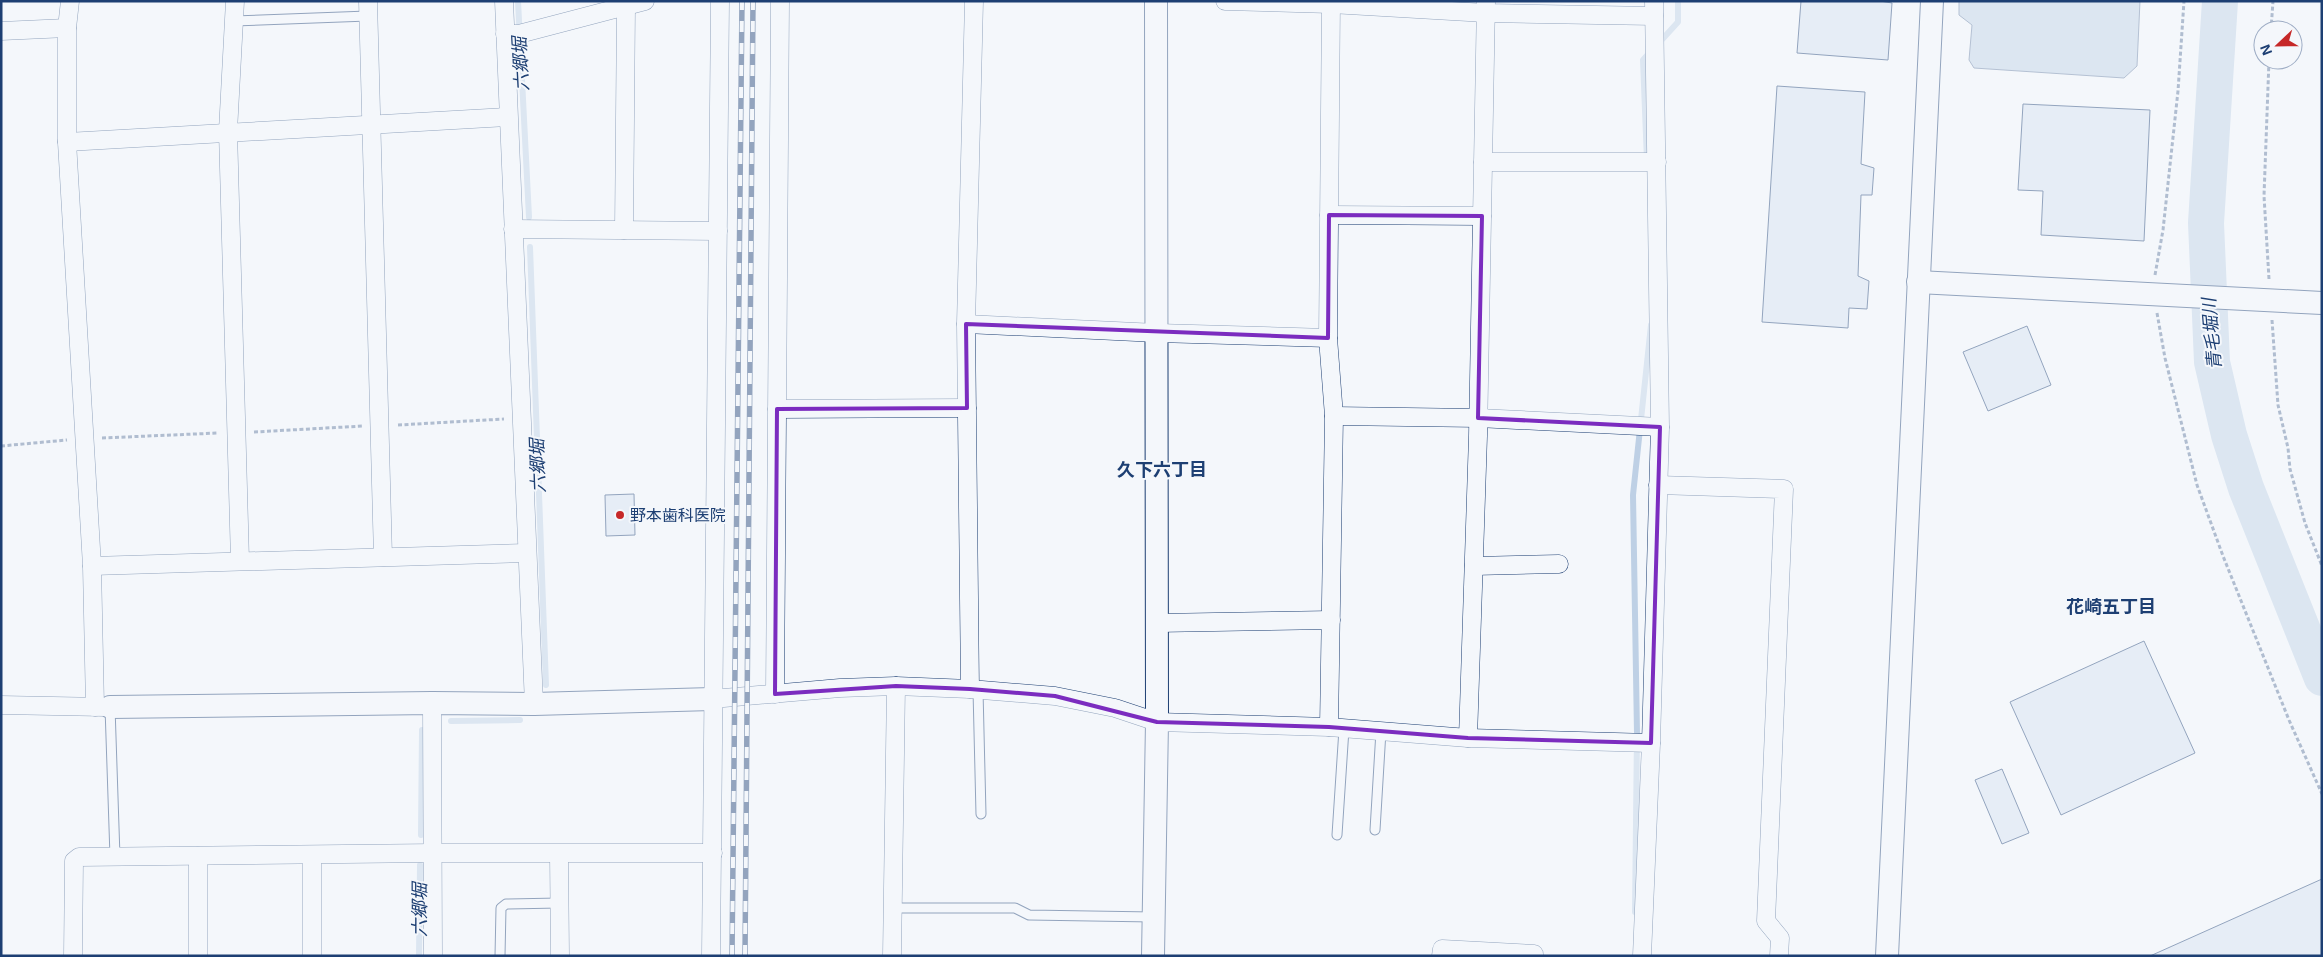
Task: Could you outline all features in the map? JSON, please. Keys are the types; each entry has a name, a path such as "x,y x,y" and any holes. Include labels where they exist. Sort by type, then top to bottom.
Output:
{"street":[{"path":"70,1 67,28 67,142 102,707"},
{"path":"235,1 228,131 240,561"},
{"path":"504,1 507,117 534,704"},
{"path":"505,34 518,34 617,6 645,1"},
{"path":"711,956 720,1"},
{"path":"775,694 780,1"},
{"path":"974,1 966,324 974,690"},
{"path":"1153,956 1157,722 1156,1"},
{"path":"1225,1 1654,9 1660,426 1651,743 1642,956"},
{"path":"1886,956 1932,1"},
{"path":"1331,3 1328,338 1334,416 1331,620 1336,728"},
{"path":"617,6 624,230"},
{"path":"1468,738 1478,418 1486,7"},
{"path":"368,9 383,557"},
{"path":"1,31 67,28"},
{"path":"67,142 228,131 507,117"},
{"path":"1483,162 1657,162"},
{"path":"1329,214 1482,216"},
{"path":"513,229 718,231"},
{"path":"1918,282 2162,293 2322,303"},
{"path":"966,324 1157,333 1328,338"},
{"path":"776,409 967,408"},
{"path":"1334,416 1478,418 1660,426"},
{"path":"1658,484 1784,489 1766,921 1780,938 1779,956"},
{"path":"92,566 526,553"},
{"path":"1474,566 1559,564"},
{"path":"1157,623 1331,620"},
{"path":"892,956 896,686"},
{"path":"1,705 102,707 432,702 534,704 712,699 840,688 896,686 1055,696 1115,708 1157,722 1336,728 1468,738 1651,743"},
{"path":"432,702 433,956"},
{"path":"73,956 74,861 79,857 434,853 712,853"},
{"path":"559,854 560,956"},
{"path":"312,855 312,956"},
{"path":"198,856 198,956"},
{"path":"1441,956 1442,949 1534,954 1534,956"}],"lane":[{"path":"233,21 368,9"},
{"path":"974,690 981,814"},
{"path":"102,707 115,857"},
{"path":"1336,728 1337,835"},
{"path":"1375,830 1381,731"},
{"path":"500,956 501,908 506,904 559,903"},
{"path":"893,908 1015,908 1029,916 1155,917"}],"path":[{"path":"2184,1 2178,91 2164,230 2155,270 2162,293 2156,310 2165,358 2198,485 2223,556 2322,794"},
{"path":"2272,20 2273,1"},
{"path":"391,426 510,419"},
{"path":"248,433 371,426"},
{"path":"93,438 226,433"},
{"path":"1,446 75,439"}],"highlighted area":[{"path":"1329,215 1482,216 1478,418 1660,427 1651,743 1468,738 1329,727 1157,722 1055,696 970,689 896,686 775,694 777,409 967,408 966,324 1328,338"}],"water":[{"path":"1959,1 2140,1 2137,66 2124,78 1974,68 1969,60 1972,25 1959,15"}],"building":[{"path":"1801,1 1880,1 1892,3 1888,60 1797,53"},
{"path":"1777,86 1865,92 1861,164 1874,168 1872,195 1861,195 1858,276 1869,281 1867,309 1849,308 1848,328 1762,322"},
{"path":"2023,104 2150,110 2144,241 2041,235 2043,191 2018,190"},
{"path":"2027,326 2051,385 1988,411 1963,352"},
{"name":"野本歯科医院","path":"634,494 635,535 606,536 605,495"},
{"path":"2144,641 2195,753 2061,815 2010,702"},
{"path":"2002,769 2029,833 2002,844 1975,780"},
{"path":"2322,879 2322,956 2150,956"}],"waterway":[{"name":"六郷堀","path":"518,1 529,217"},
{"path":"1658,44 1678,22 1678,1"},
{"name":"青毛堀川","path":"2220,1 2206,223 2212,362 2229,435 2246,488 2322,678"},
{"path":"1647,161 1643,60 1651,51"},
{"name":"六郷堀","path":"530,247 546,685"},
{"path":"1635,912 1637,733 1633,495 1651,325"},
{"name":"六郷堀","path":"451,721 520,720"},
{"name":"六郷堀","path":"421,835 422,730"},
{"name":"六郷堀","path":"419,956 420,865"}],"railway":[{"path":"732,956 742,1"},
{"path":"745,956 753,1"}],"place":[{"name":"野本歯科医院","path":"620,515"}],"district":[{"name":"久下六丁目","path":"1162,470"},
{"name":"花崎五丁目","path":"2111,607"}]}
